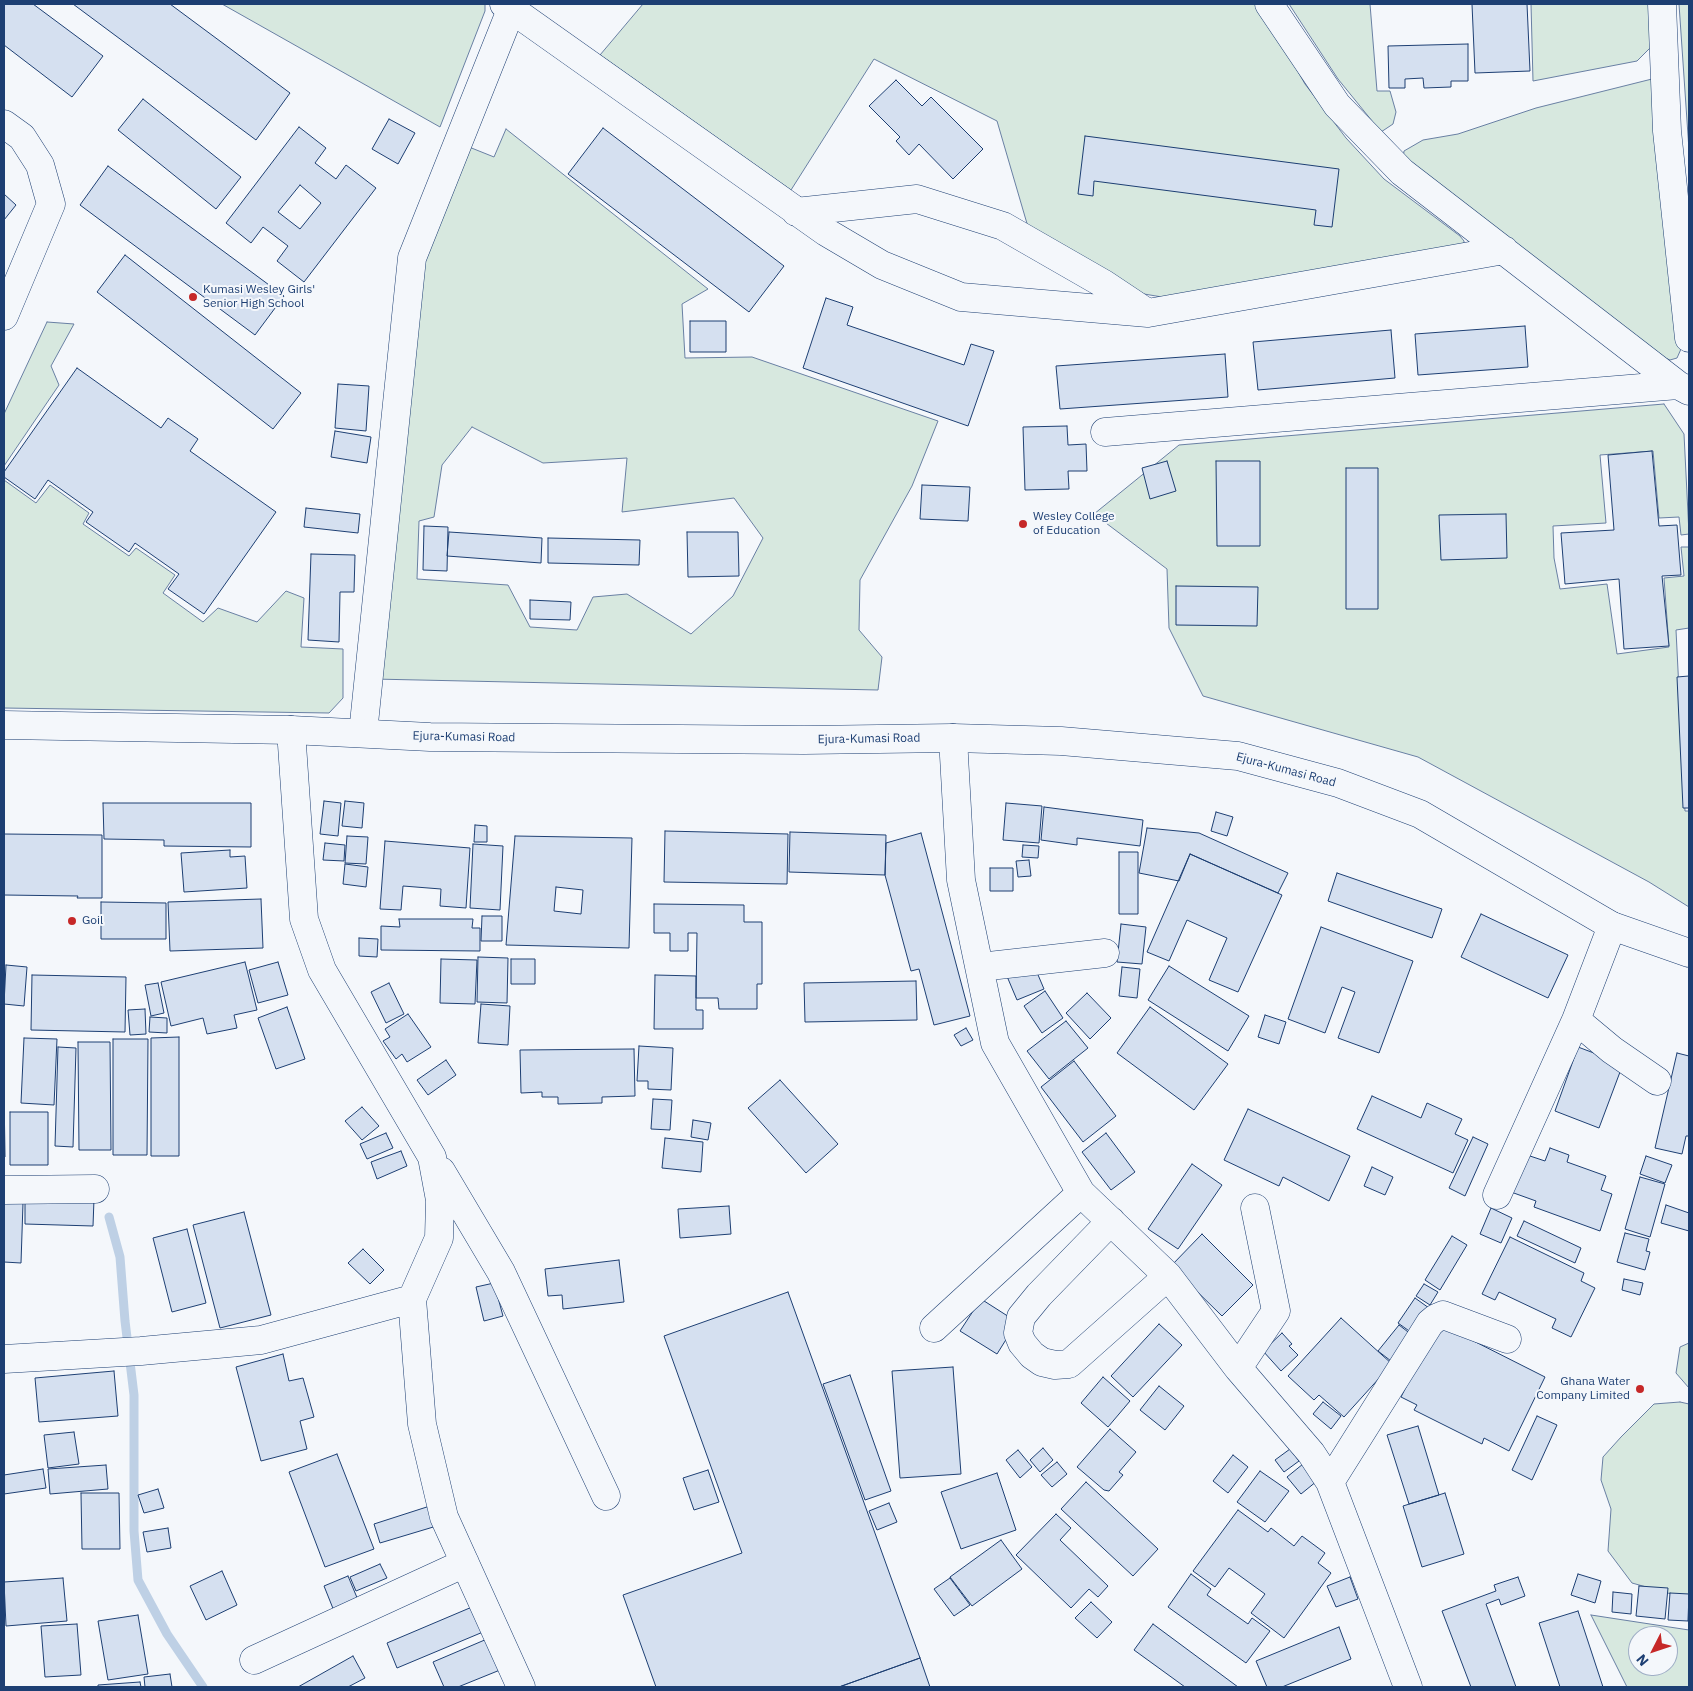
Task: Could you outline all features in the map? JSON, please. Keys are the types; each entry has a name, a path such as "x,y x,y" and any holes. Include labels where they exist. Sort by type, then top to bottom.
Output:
{"main road":[{"path":"1269,4 1337,105 1402,172 1684,388"},
{"path":"1662,4 1667,131 1689,338"},
{"path":"363,733 412,258 507,7 796,212 882,265 960,297 1148,313 1504,250"},
{"path":"4,124 22,137 40,165 51,204 4,316"},
{"path":"796,212 917,199 1003,226 1104,284 1148,313"},
{"path":"1105,432 1684,388"},
{"name":"Ejura-Kumasi Road","path":"4,725 291,730 430,737 784,740 952,738 1061,741 1238,756 1338,783 1420,814 1612,926 1689,952"},
{"path":"291,730 304,919 322,970 501,1272 606,1496"},
{"path":"952,738 961,880 995,1043 1081,1193 1168,1276 1238,1368 1310,1452 1330,1482 1408,1687"},
{"path":"1498,1195 1576,1020 1612,926"},
{"path":"980,967 1105,953"},
{"path":"1576,1020 1612,1050 1657,1081"},
{"path":"432,1157 440,1200 439,1238 412,1299 422,1424 444,1517 521,1687"},
{"path":"4,1190 95,1189"},
{"path":"934,1328 1081,1193"},
{"path":"1238,1368 1276,1310 1255,1208"},
{"path":"1111,1221 1039,1295 1021,1317 1018,1333 1022,1343 1032,1355 1042,1362 1055,1365 1069,1364 1168,1276"},
{"path":"4,1359 130,1352 261,1340 412,1299"},
{"path":"1330,1482 1430,1323 1436,1318 1443,1315 1507,1339"},
{"path":"254,1660 465,1563"}],"shaded area":[{"path":"222,4 485,4 485,11 440,127"},
{"path":"643,4 1257,4 1266,15 1305,84 1346,138 1384,179 1460,236 1464,241 1464,246 1162,297 1144,294 1028,227 997,121 874,59 791,190 600,55"},
{"path":"1289,4 1370,4 1377,91 1390,91 1396,112 1393,124 1381,132 1338,79"},
{"path":"1531,4 1650,4 1653,45 1637,61 1533,81"},
{"path":"1679,4 1689,4 1689,150"},
{"path":"1656,78 1681,349 1677,358 1670,360 1660,356 1403,159 1404,151 1423,140 1458,134 1536,108"},
{"path":"506,129 708,289 682,304 685,358 752,357 938,421 912,486 860,580 859,630 882,657 878,690 373,679 415,286 464,145 494,157","holes":["472,427 543,463 627,458 622,512 734,498 763,538 733,596 691,634 627,594 593,597 577,630 530,627 508,585 417,579 419,521 434,517 442,465"]},
{"path":"47,322 74,324 51,366 59,385 4,466 4,414"},
{"path":"1664,404 1684,434 1689,534 1681,535 1679,517 1659,518 1653,451 1600,455 1606,523 1553,526 1554,558 1560,589 1607,584 1617,654 1669,647 1664,578 1684,576 1681,547 1689,547 1689,628 1676,630 1685,811 1689,811 1689,907 1649,882 1418,757 1203,696 1169,628 1167,569 1094,514 1179,445"},
{"path":"4,480 36,503 50,485 89,513 83,524 129,556 136,548 175,575 163,593 203,622 218,608 257,622 286,591 304,598 301,647 343,649 343,698 329,713 4,708"},
{"path":"1689,1343 1689,1388 1676,1373 1680,1347"},
{"path":"1680,1402 1689,1404 1689,1599 1632,1583 1608,1551 1611,1509 1601,1480 1603,1457 1654,1404"},
{"path":"1591,1615 1663,1626 1628,1626 1628,1676 1678,1676 1678,1628 1689,1630 1689,1687 1627,1687"}],"building":[{"path":"4,4 33,4 103,56 72,97 4,45"},
{"path":"73,4 170,4 290,93 256,140"},
{"path":"1472,4 1527,4 1530,71 1475,73"},
{"path":"1468,44 1468,81 1451,81 1451,87 1424,88 1423,78 1405,79 1405,88 1389,88 1388,46"},
{"path":"896,80 922,106 931,97 983,149 953,179 919,144 909,155 896,141 900,137 869,106"},
{"path":"143,99 241,177 216,209 118,130"},
{"path":"389,119 415,133 398,164 372,149"},
{"path":"299,127 326,148 315,163 336,179 346,165 376,188 304,282 277,261 288,246 263,227 251,243 226,223","holes":["300,185 321,203 300,229 278,212"]},
{"path":"603,128 784,266 749,312 568,174"},
{"path":"1085,136 1339,169 1332,227 1314,225 1316,210 1094,181 1093,196 1078,194"},
{"path":"108,166 284,296 255,335 80,205"},
{"path":"4,194 16,205 4,220"},
{"path":"125,255 301,393 273,429 97,292"},
{"path":"826,298 853,307 847,325 964,365 971,344 994,351 968,426 803,368"},
{"path":"690,321 726,321 726,352 690,352"},
{"path":"1525,326 1528,367 1418,375 1415,334"},
{"path":"1391,330 1395,378 1258,390 1253,342"},
{"path":"1225,354 1228,397 1060,409 1056,366"},
{"path":"77,368 161,428 168,418 198,439 190,451 276,512 204,614 168,589 179,574 135,543 129,552 86,522 93,512 48,480 35,499 4,477 4,472"},
{"path":"338,384 369,386 366,431 335,428"},
{"path":"1067,426 1068,445 1086,444 1087,471 1068,471 1069,489 1025,490 1023,427"},
{"path":"335,431 371,437 367,463 331,457"},
{"path":"1652,451 1659,526 1677,525 1681,575 1662,576 1669,646 1624,649 1619,579 1565,584 1561,533 1614,530 1608,455"},
{"path":"1167,461 1176,491 1150,499 1142,468"},
{"path":"1216,461 1260,461 1260,546 1217,546"},
{"path":"1346,468 1378,468 1378,609 1346,609"},
{"path":"922,485 970,487 968,521 920,519"},
{"path":"306,508 360,514 358,533 304,527"},
{"path":"1506,514 1507,558 1441,560 1439,515"},
{"path":"424,526 448,527 447,571 423,570"},
{"path":"449,532 542,538 541,563 447,556"},
{"path":"687,532 738,532 739,576 688,577"},
{"path":"548,538 640,540 639,565 548,563"},
{"path":"311,554 355,555 354,592 340,592 339,642 308,640"},
{"path":"1176,586 1258,587 1257,626 1176,625"},
{"path":"530,600 571,602 570,620 530,619"},
{"path":"1689,676 1689,808 1683,808 1677,677"},
{"path":"324,801 341,803 338,836 320,834"},
{"path":"345,801 364,803 362,828 342,826"},
{"path":"103,803 251,803 251,847 164,846 164,840 104,839"},
{"path":"1006,803 1042,806 1039,843 1003,840"},
{"path":"1044,807 1143,820 1140,846 1077,838 1077,845 1041,840"},
{"path":"1216,812 1233,817 1227,836 1211,831"},
{"path":"475,825 487,826 487,842 474,842"},
{"path":"1147,828 1199,833 1288,873 1278,893 1190,854 1179,881 1139,873"},
{"path":"665,831 788,834 787,884 664,882"},
{"path":"790,832 886,835 885,875 789,872"},
{"path":"921,833 970,1016 934,1025 919,969 911,971 885,875 886,843"},
{"path":"4,834 102,835 102,898 4,895"},
{"path":"347,836 368,837 366,864 345,863"},
{"path":"515,836 632,838 629,948 506,945","holes":["556,887 583,890 581,914 554,911"]},
{"path":"385,841 470,848 466,908 440,906 441,889 403,886 401,910 380,909"},
{"path":"325,843 345,845 344,861 323,860"},
{"path":"473,844 503,846 500,910 470,908"},
{"path":"1023,845 1039,846 1038,858 1022,857"},
{"path":"230,850 230,857 245,856 247,888 184,892 181,853"},
{"path":"1119,852 1138,852 1138,914 1119,914"},
{"path":"1190,854 1282,895 1238,992 1209,980 1227,938 1187,920 1169,961 1147,952"},
{"path":"1029,860 1031,876 1018,877 1016,861"},
{"path":"345,864 368,867 366,887 343,884"},
{"path":"990,868 1013,868 1013,891 990,891"},
{"path":"1337,873 1442,909 1432,938 1328,901"},
{"path":"261,899 263,948 170,951 168,902"},
{"path":"101,902 166,903 166,939 101,939"},
{"path":"654,904 744,905 744,922 762,922 762,984 757,984 757,1009 719,1009 718,998 696,998 697,933 688,933 688,951 670,951 670,933 654,933"},
{"path":"1481,914 1568,955 1548,998 1461,957"},
{"path":"482,916 502,916 502,941 481,941"},
{"path":"399,919 473,919 472,928 480,928 480,951 381,950 381,926 400,927"},
{"path":"1121,924 1146,927 1142,964 1117,962"},
{"path":"1321,927 1413,961 1379,1053 1338,1038 1355,992 1342,987 1325,1033 1288,1019"},
{"path":"359,938 378,939 377,957 359,956"},
{"path":"478,957 508,958 507,1003 477,1002"},
{"path":"441,959 477,960 475,1004 440,1003"},
{"path":"511,959 535,959 535,984 511,984"},
{"path":"245,962 257,1010 234,1015 237,1028 207,1034 203,1018 171,1026 161,982"},
{"path":"278,962 288,995 258,1003 249,970"},
{"path":"1033,963 1044,989 1017,1000 1006,974"},
{"path":"6,965 27,967 24,1006 4,1004"},
{"path":"1169,966 1249,1016 1228,1051 1148,1000"},
{"path":"1122,967 1140,969 1137,998 1119,996"},
{"path":"32,975 126,977 125,1032 31,1030"},
{"path":"655,975 696,976 696,1010 703,1010 703,1029 654,1029"},
{"path":"916,981 917,1020 805,1022 804,983"},
{"path":"158,983 164,1013 151,1016 145,985"},
{"path":"389,983 404,1014 386,1023 371,992"},
{"path":"1045,991 1063,1018 1042,1033 1024,1006"},
{"path":"1087,993 1111,1018 1090,1039 1066,1013"},
{"path":"481,1004 510,1006 508,1045 478,1043"},
{"path":"287,1007 305,1059 276,1069 258,1018"},
{"path":"1150,1007 1228,1064 1194,1110 1117,1053"},
{"path":"145,1009 146,1034 130,1035 128,1010"},
{"path":"408,1014 431,1047 407,1062 402,1054 396,1059 383,1041 390,1037 385,1029"},
{"path":"1265,1015 1286,1022 1279,1044 1258,1037"},
{"path":"150,1017 167,1018 167,1033 149,1032"},
{"path":"1066,1021 1088,1048 1049,1079 1027,1051"},
{"path":"966,1028 973,1040 961,1046 954,1035"},
{"path":"179,1037 179,1156 151,1156 151,1038"},
{"path":"24,1038 57,1039 54,1105 21,1103"},
{"path":"113,1039 148,1039 147,1155 113,1155"},
{"path":"78,1042 110,1042 111,1150 79,1150"},
{"path":"639,1046 673,1048 671,1090 648,1089 648,1081 637,1081"},
{"path":"58,1047 76,1048 73,1147 55,1146"},
{"path":"1578,1047 1623,1064 1599,1128 1555,1111"},
{"path":"634,1049 635,1096 602,1097 602,1103 558,1104 558,1097 542,1097 542,1092 521,1093 520,1050"},
{"path":"1677,1053 1689,1056 1689,1136 1686,1136 1682,1154 1655,1148"},
{"path":"446,1060 456,1075 428,1095 417,1080"},
{"path":"1074,1061 1116,1116 1083,1142 1041,1087"},
{"path":"780,1080 838,1144 806,1173 748,1108"},
{"path":"4,1091 5,1157 4,1157"},
{"path":"1372,1096 1421,1118 1427,1103 1462,1119 1455,1134 1468,1140 1453,1173 1357,1129"},
{"path":"653,1099 672,1100 670,1130 651,1129"},
{"path":"362,1107 379,1126 362,1140 345,1121"},
{"path":"1248,1109 1350,1156 1329,1201 1283,1177 1279,1186 1224,1160"},
{"path":"10,1112 48,1112 48,1165 10,1165"},
{"path":"693,1120 711,1123 708,1140 691,1137"},
{"path":"386,1133 393,1148 367,1159 360,1144"},
{"path":"1106,1133 1135,1172 1111,1190 1082,1152"},
{"path":"1473,1137 1488,1144 1465,1196 1449,1188"},
{"path":"665,1138 703,1142 701,1172 662,1168"},
{"path":"1550,1148 1569,1155 1567,1162 1606,1176 1601,1190 1612,1194 1600,1231 1534,1207 1536,1201 1511,1192 1524,1154 1545,1161"},
{"path":"401,1151 407,1166 377,1179 371,1162"},
{"path":"1646,1156 1672,1165 1665,1183 1640,1174"},
{"path":"1192,1164 1222,1185 1178,1249 1148,1229"},
{"path":"1372,1167 1393,1177 1385,1195 1364,1186"},
{"path":"1640,1177 1665,1184 1650,1237 1625,1229"},
{"path":"25,1197 94,1199 93,1226 25,1224"},
{"path":"4,1202 23,1203 21,1263 4,1262"},
{"path":"1666,1205 1689,1213 1689,1231 1661,1223"},
{"path":"729,1206 731,1234 680,1238 678,1209"},
{"path":"1491,1208 1512,1218 1501,1243 1480,1234"},
{"path":"244,1212 271,1315 220,1328 193,1225"},
{"path":"1524,1221 1581,1248 1575,1263 1517,1236"},
{"path":"187,1229 206,1303 172,1312 153,1238"},
{"path":"1625,1233 1649,1239 1646,1251 1650,1252 1645,1270 1617,1262"},
{"path":"1202,1234 1253,1285 1222,1316 1171,1266"},
{"path":"1452,1236 1467,1245 1440,1290 1425,1280"},
{"path":"1510,1237 1584,1273 1581,1281 1595,1288 1571,1337 1552,1328 1556,1319 1499,1292 1495,1300 1482,1294"},
{"path":"363,1249 384,1270 370,1284 348,1263"},
{"path":"619,1260 624,1302 563,1309 562,1295 548,1296 545,1269"},
{"path":"1624,1279 1643,1283 1640,1295 1622,1290"},
{"path":"494,1283 503,1316 484,1321 476,1287"},
{"path":"1424,1284 1438,1292 1430,1305 1416,1296"},
{"path":"788,1292 920,1658 839,1687 656,1687 623,1595 742,1553 664,1336"},
{"path":"1415,1298 1429,1308 1412,1333 1398,1323"},
{"path":"981,1299 1017,1322 997,1354 960,1331"},
{"path":"1341,1318 1392,1364 1344,1417 1319,1395 1314,1400 1288,1376"},
{"path":"1438,1323 1545,1377 1509,1451 1484,1438 1482,1444 1414,1410 1417,1405 1401,1397"},
{"path":"1159,1324 1182,1345 1133,1397 1111,1376"},
{"path":"1399,1325 1412,1335 1391,1361 1378,1351"},
{"path":"1282,1333 1292,1344 1289,1346 1298,1355 1281,1371 1263,1351"},
{"path":"283,1354 289,1381 303,1378 314,1417 300,1421 307,1449 261,1461 236,1367"},
{"path":"953,1367 961,1474 900,1478 892,1371"},
{"path":"114,1371 118,1416 39,1422 35,1378"},
{"path":"850,1375 891,1491 865,1500 823,1384"},
{"path":"1103,1377 1130,1401 1108,1427 1081,1403"},
{"path":"1159,1386 1184,1406 1165,1430 1140,1410"},
{"path":"1323,1402 1341,1416 1331,1429 1313,1414"},
{"path":"1537,1416 1557,1425 1532,1480 1512,1470"},
{"path":"1418,1426 1439,1495 1409,1504 1387,1435"},
{"path":"1110,1429 1136,1452 1119,1472 1123,1475 1109,1491 1104,1490 1077,1467"},
{"path":"74,1432 79,1464 48,1468 44,1435"},
{"path":"1043,1448 1053,1460 1040,1472 1030,1460"},
{"path":"1290,1449 1299,1461 1284,1472 1275,1460"},
{"path":"1018,1450 1032,1467 1020,1478 1006,1460"},
{"path":"337,1454 374,1549 325,1567 289,1472"},
{"path":"1233,1455 1248,1467 1228,1493 1213,1481"},
{"path":"1057,1462 1067,1474 1052,1487 1041,1475"},
{"path":"1303,1464 1317,1481 1301,1494 1287,1477"},
{"path":"106,1465 108,1489 50,1494 48,1469"},
{"path":"43,1469 46,1488 4,1494 4,1475"},
{"path":"708,1470 719,1502 694,1510 683,1478"},
{"path":"1260,1471 1289,1491 1265,1522 1237,1502"},
{"path":"997,1473 1016,1530 961,1549 941,1492"},
{"path":"1086,1482 1158,1549 1133,1576 1061,1509"},
{"path":"158,1489 164,1508 144,1513 138,1495"},
{"path":"81,1493 119,1493 120,1549 82,1549"},
{"path":"1445,1493 1464,1554 1422,1567 1403,1506"},
{"path":"889,1503 897,1522 877,1530 869,1511"},
{"path":"433,1505 440,1525 380,1543 374,1524"},
{"path":"1238,1510 1268,1532 1271,1528 1294,1546 1302,1536 1325,1553 1318,1563 1331,1573 1284,1638 1251,1613 1265,1594 1229,1568 1215,1587 1193,1571"},
{"path":"1056,1514 1071,1528 1060,1540 1108,1586 1098,1597 1089,1589 1071,1608 1016,1555"},
{"path":"168,1528 171,1548 147,1552 143,1532"},
{"path":"1001,1540 1022,1569 972,1606 950,1577"},
{"path":"380,1564 387,1578 356,1591 350,1577"},
{"path":"222,1571 237,1605 206,1620 190,1586"},
{"path":"1191,1574 1211,1589 1207,1595 1248,1624 1252,1618 1270,1631 1246,1663 1168,1607"},
{"path":"1578,1574 1601,1581 1595,1603 1571,1595"},
{"path":"348,1576 358,1600 334,1611 324,1586"},
{"path":"1350,1577 1358,1599 1336,1607 1327,1586"},
{"path":"1518,1577 1525,1596 1501,1605 1499,1599 1486,1604 1516,1687 1471,1687 1442,1611 1496,1591 1494,1585"},
{"path":"63,1578 67,1621 6,1626 4,1582"},
{"path":"950,1578 970,1605 954,1616 934,1589"},
{"path":"1639,1586 1668,1588 1665,1619 1636,1616"},
{"path":"1613,1592 1632,1594 1631,1614 1612,1612"},
{"path":"1670,1593 1689,1594 1688,1621 1668,1620"},
{"path":"1091,1602 1112,1622 1097,1638 1075,1618"},
{"path":"472,1607 483,1632 397,1668 387,1643"},
{"path":"1578,1611 1603,1687 1560,1687 1539,1623"},
{"path":"138,1615 148,1674 108,1680 98,1621"},
{"path":"77,1624 81,1675 45,1677 41,1626"},
{"path":"1153,1624 1238,1687 1185,1687 1134,1650"},
{"path":"1339,1627 1351,1659 1282,1687 1267,1687 1256,1661"},
{"path":"487,1639 500,1670 458,1687 444,1687 433,1662"},
{"path":"353,1656 365,1678 348,1687 298,1687"},
{"path":"920,1658 930,1687 839,1687"},
{"path":"170,1674 172,1687 145,1687 144,1677"},
{"path":"140,1682 141,1687 98,1687 98,1685"}],"waterway":[{"path":"109,1217 120,1257 134,1395 134,1531 138,1580 167,1634 203,1687"}],"place":[{"name":"Kumasi Wesley Girls' Senior High School","path":"193,297"},
{"name":"Wesley College of Education","path":"1023,524"},
{"name":"Goil","path":"72,921"},
{"name":"Ghana Water Company Limited","path":"1640,1389"}]}
